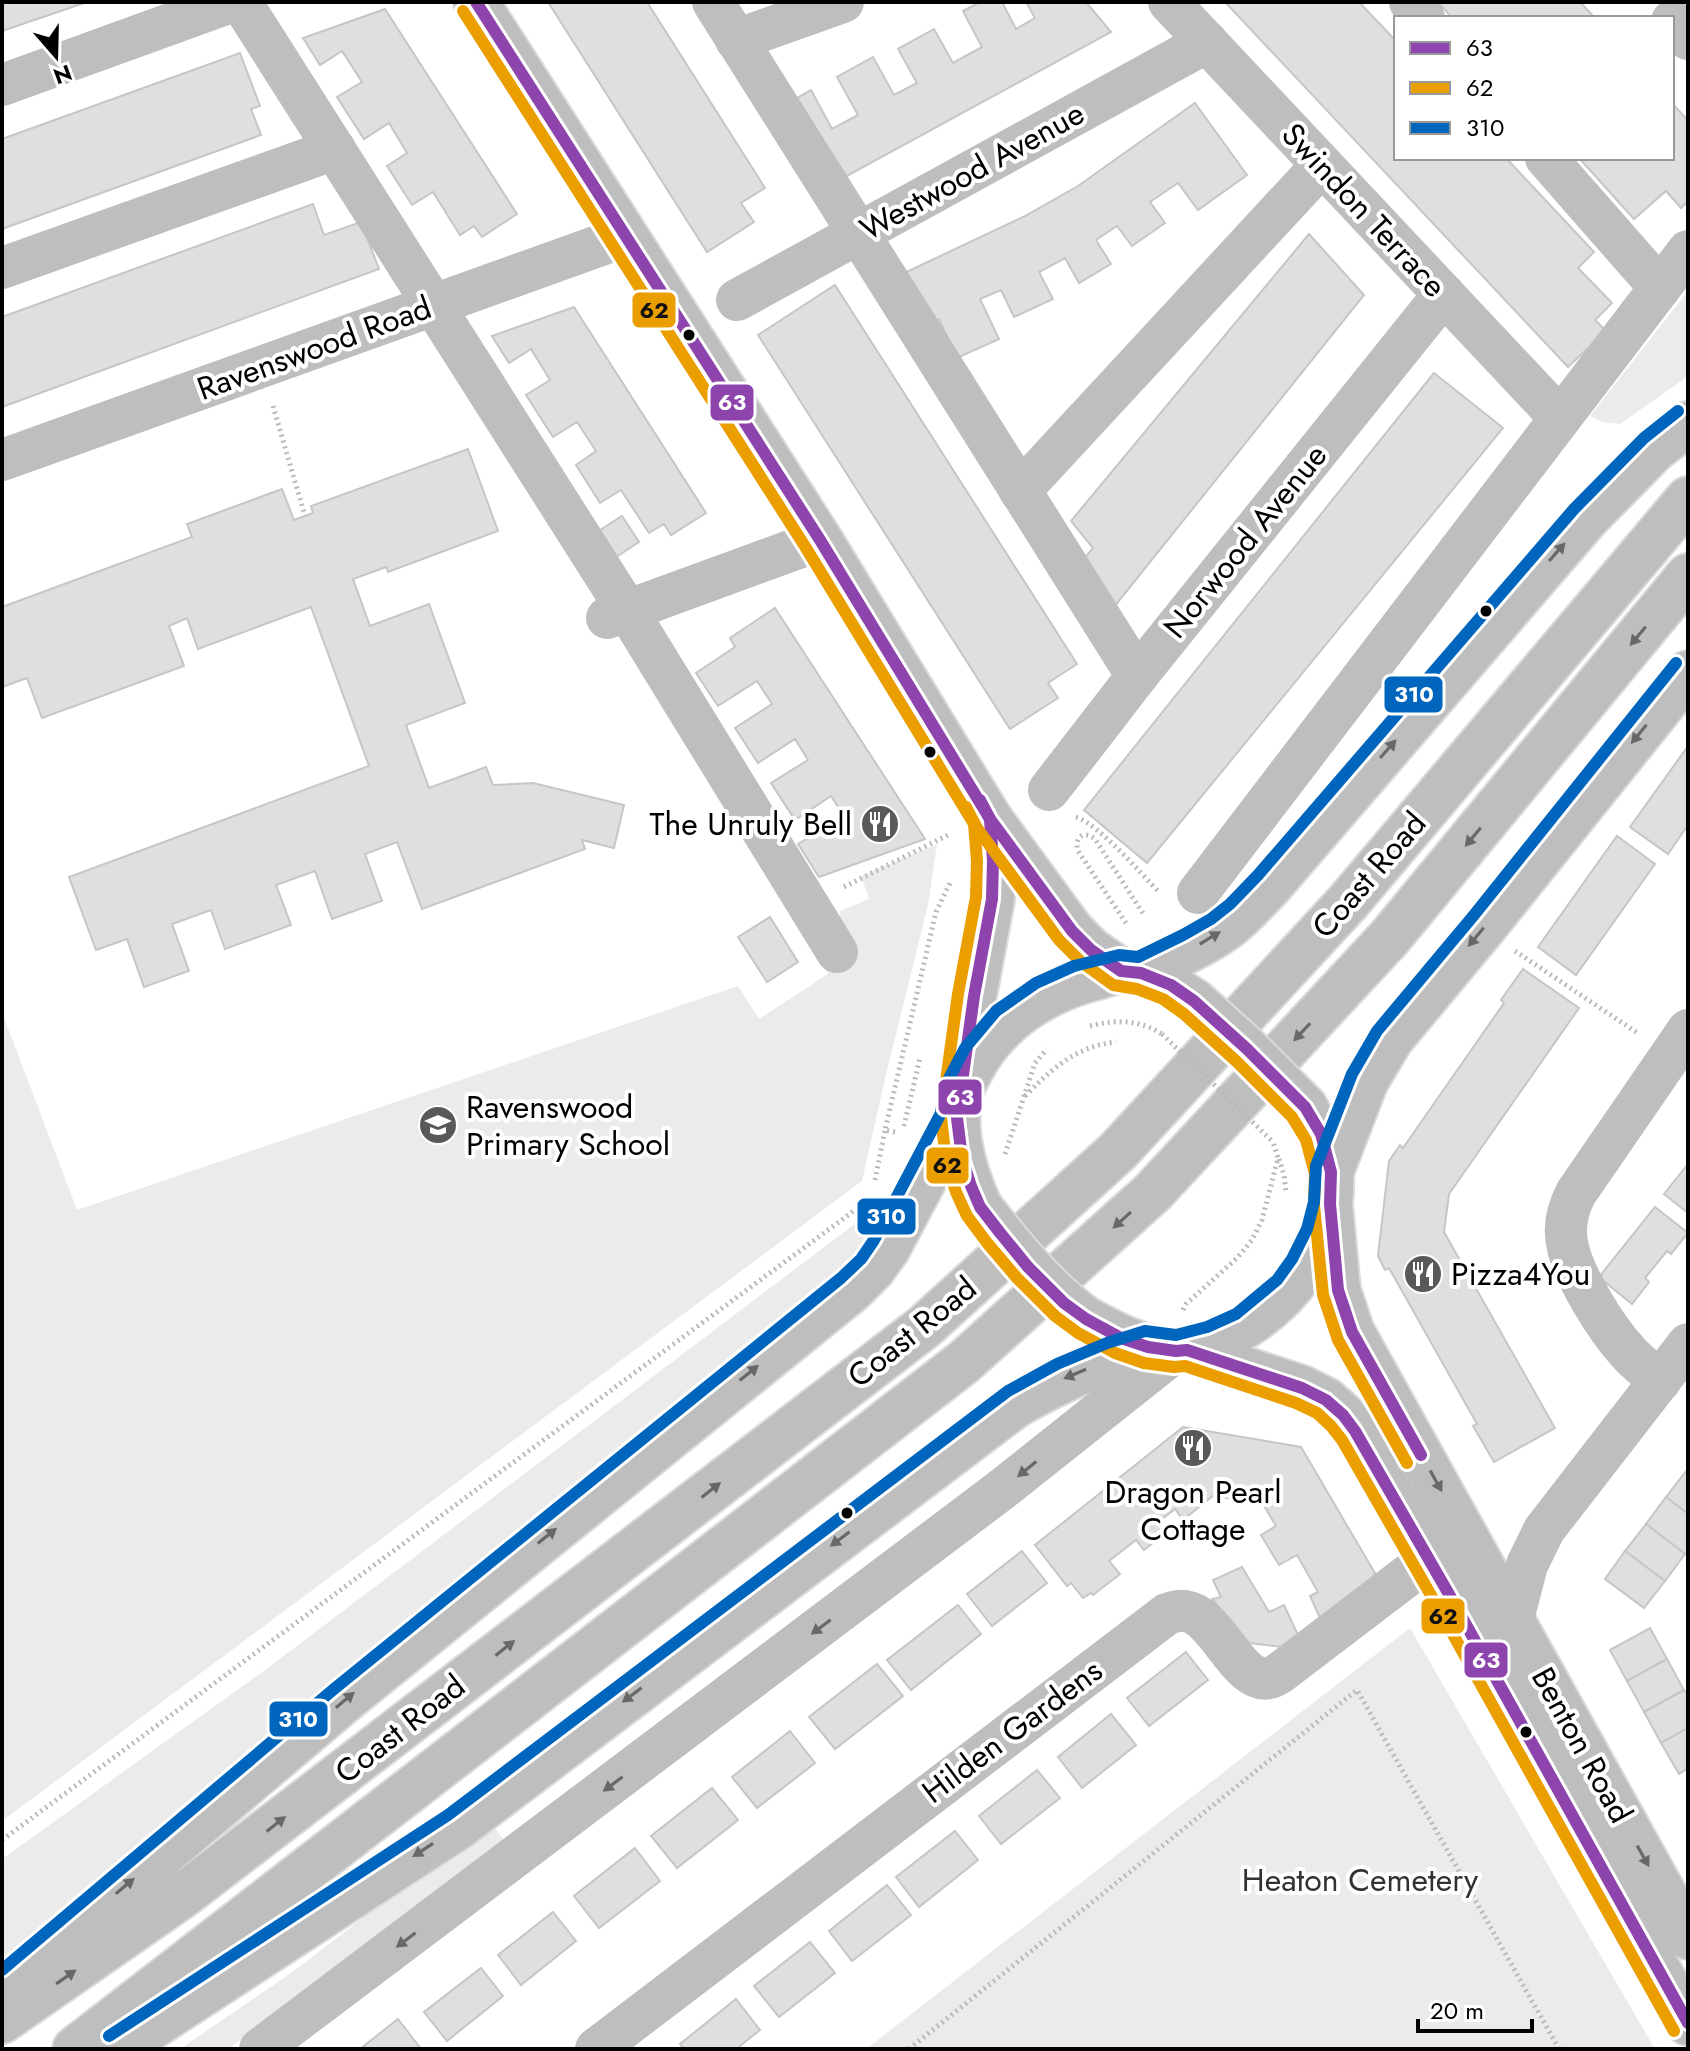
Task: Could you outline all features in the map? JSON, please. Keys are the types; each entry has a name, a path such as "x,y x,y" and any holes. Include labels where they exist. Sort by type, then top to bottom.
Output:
{"main road":[{"name":"Benton Road","path":"476,2 820,540 987,813 1072,931 1091,950 1131,972 1171,985 1194,1001 1305,1107 1321,1134 1331,1188 1338,1290 1352,1332 1688,1937"},
{"path":"2,1991 344,1701 852,1290 888,1248 959,1105 979,1055 1007,1022 1044,997 1080,981 1131,972 1191,949 1241,916 1586,519 1655,449 1688,424"},
{"name":"Coast Road","path":"2,2021 182,1896 924,1327 1096,1172 1348,902 1688,499"},
{"name":"Coast Road","path":"75,2049 964,1362 1153,1192 1390,937 1688,576"},
{"path":"118,2049 457,1828 1016,1405 1063,1379 1112,1358 1173,1341 1213,1342 1244,1328 1268,1310 1289,1291 1312,1257 1322,1235 1331,1188 1366,1081 1391,1039 1688,673"},
{"path":"959,1105 974,996 992,899 993,861 987,813"},
{"name":"Benton Road","path":"959,1105 962,1158 980,1207 1028,1267 1064,1303 1121,1338 1173,1341 1302,1388 1326,1400 1343,1415 1355,1431 1688,2023"}],"street":[{"path":"2,85 231,2"},
{"path":"241,2 434,305 617,614 837,952"},
{"path":"713,2 1137,676"},
{"path":"736,40 843,2"},
{"name":"Swindon Terrace","path":"1169,2 1560,418"},
{"path":"1674,23 1688,39"},
{"name":"Westwood Avenue","path":"737,300 1207,42"},
{"path":"2,268 335,149"},
{"path":"1548,160 1660,288"},
{"path":"1020,491 1322,165"},
{"name":"Ravenswood Road","path":"2,460 626,236"},
{"path":"1184,898 1688,251"},
{"name":"Norwood Avenue","path":"1049,790 1444,294"},
{"path":"617,614 820,540"},
{"path":"1678,1361 1642,1367 1627,1351 1611,1330 1574,1266 1567,1246 1566,1225 1568,1208 1576,1193 1679,1042"},
{"path":"272,2046 1001,1490 1173,1341"},
{"path":"1513,1619 1527,1565 1544,1530 1678,1361"},
{"path":"1468,1539 1505,1544 1544,1530"},
{"name":"Hilden Gardens","path":"596,2049 1167,1614 1187,1611 1196,1614 1248,1672 1258,1678 1270,1678 1428,1560"}],"path":[{"path":"262,367 305,516"},
{"path":"1049,790 1064,812 1085,820 1184,898"},
{"path":"808,905 987,813"},
{"path":"1130,928 1078,851 1078,837 1083,834 1095,839 1144,915"},
{"path":"874,1181 936,912 951,880"},
{"path":"1510,948 1679,1042"},
{"path":"1082,1028 1106,1022 1131,1022 1149,1026 1162,1034 1273,1142 1284,1175"},
{"path":"1024,1097 1051,1069 1072,1054 1116,1042"},
{"path":"1004,1158 1035,1063 1052,1045"},
{"path":"900,1142 922,1051"},
{"path":"885,1130 895,1132"},
{"path":"1173,1341 1186,1304 1237,1258 1252,1240 1265,1209 1278,1158"},
{"path":"2,1840 851,1213 872,1194"},
{"path":"909,2049 1357,1690 1559,2049"}],"green space":[{"path":"1688,291 1688,376 1620,424 1602,422 1590,416"},
{"path":"937,844 928,905 862,1181 2,1821 2,1012 77,1210 738,986 759,1019 828,974 821,961 839,922 840,911 869,899 861,876"},
{"path":"897,1192 849,1271 2,1965 2,1859 265,1670"},
{"name":"Heaton Cemetery","path":"1410,1628 1655,2049 866,2049"},
{"path":"493,1826 509,1846 355,1960 228,2049 180,2049 294,1971 386,1900"}],"building":[{"path":"2,2 87,2 2,31"},
{"path":"548,2 647,2 765,188 741,203 754,222 707,252"},
{"path":"980,2 1002,2 1016,29 1035,18 1026,2 1086,2 1111,32 836,182 792,101 811,90 832,129 858,115 837,77 873,57 894,95 917,83 898,49 934,29 953,63 982,47 963,11"},
{"path":"1225,2 1359,2 1394,39 1394,160 1508,160 1594,252 1578,268 1612,303 1595,320 1606,331 1568,367"},
{"path":"1438,2 1580,2 1593,16 1450,16"},
{"path":"385,9 517,214 482,237 474,226 460,235 433,192 412,205 387,166 407,153 389,123 364,139 337,97 362,82 342,51 320,65 303,38"},
{"path":"240,53 260,106 251,109 261,135 2,229 2,139"},
{"path":"1195,103 1247,175 1198,210 1178,183 1150,202 1165,223 1132,246 1117,226 1096,240 1111,264 1079,283 1065,258 1039,272 1053,299 1014,317 1001,290 980,299 999,339 957,358 939,319 922,327 898,276 1025,216 1078,186"},
{"path":"1674,105 1688,121 1688,201 1681,208 1666,191 1634,219 1581,160 1674,160"},
{"path":"313,204 324,235 361,222 379,269 2,407 2,317"},
{"path":"1309,234 1364,295 1110,612 1077,567 1093,548 1071,521"},
{"path":"835,285 1077,664 1048,683 1058,698 1010,729 758,335"},
{"path":"574,307 706,513 671,535 664,524 649,533 621,490 600,503 576,465 596,451 577,422 553,437 526,395 550,380 531,349 509,363 492,336"},
{"path":"1434,373 1503,428 1147,863 1084,810"},
{"path":"468,449 498,531 388,572 386,567 353,579 370,626 429,604 465,703 406,725 429,788 486,767 493,785 533,783 624,805 614,848 582,840 585,849 422,909 397,842 365,854 382,901 332,919 315,871 276,885 291,925 225,949 211,910 172,924 189,971 144,987 127,939 96,950 69,877 369,766 311,607 198,649 187,618 169,626 184,666 42,718 27,678 2,687 2,607 192,537 187,524 282,489 294,520 313,513 311,506"},
{"path":"622,516 639,542 613,559 597,532"},
{"path":"775,608 925,839 819,877 798,844 844,816 831,796 795,820 771,783 808,760 795,739 758,763 735,728 772,704 757,681 718,706 696,673 735,647 730,638"},
{"path":"1688,746 1688,825 1668,854 1630,827"},
{"path":"1617,836 1655,864 1576,975 1538,947"},
{"path":"770,917 798,962 767,982 738,937"},
{"path":"1523,969 1579,1008 1449,1194 1444,1232 1555,1428 1494,1462 1473,1426 1477,1424 1389,1268 1385,1270 1378,1256 1389,1161 1400,1145 1403,1148 1504,1003 1501,1000"},
{"path":"1688,1164 1688,1213 1664,1194"},
{"path":"1655,1207 1688,1233 1671,1254 1667,1251 1645,1278 1649,1282 1632,1304 1599,1277"},
{"path":"1183,1427 1301,1447 1376,1575 1320,1618 1310,1596 1318,1592 1297,1555 1279,1565 1261,1535 1276,1526 1262,1502 1257,1505 1214,1495 1183,1520 1175,1509 1161,1520 1169,1530 1144,1550 1136,1540 1109,1561 1120,1574 1093,1595 1091,1593 1083,1598 1071,1583 1067,1586 1035,1545"},
{"path":"1688,1471 1688,1514 1666,1497"},
{"path":"1666,1497 1688,1514 1688,1550 1685,1554 1646,1524"},
{"path":"1646,1524 1685,1554 1665,1581 1625,1551"},
{"path":"1022,1551 1047,1583 992,1626 967,1594"},
{"path":"1625,1551 1665,1581 1644,1608 1605,1579"},
{"path":"1242,1567 1269,1612 1284,1605 1298,1635 1282,1647 1249,1643 1212,1599 1221,1597 1213,1580"},
{"path":"958,1605 981,1634 911,1690 887,1660"},
{"path":"1650,1628 1667,1659 1627,1681 1610,1650"},
{"path":"1186,1652 1208,1680 1149,1726 1127,1698"},
{"path":"1667,1659 1684,1690 1644,1712 1627,1681"},
{"path":"877,1664 903,1696 835,1749 809,1717"},
{"path":"1684,1690 1688,1696 1688,1728 1661,1743 1644,1712"},
{"path":"1111,1714 1136,1745 1082,1788 1058,1757"},
{"path":"1688,1728 1688,1768 1679,1774 1661,1743"},
{"path":"790,1731 815,1763 757,1808 732,1777"},
{"path":"1037,1770 1060,1798 1001,1844 979,1816"},
{"path":"712,1788 738,1820 677,1868 651,1836"},
{"path":"955,1831 978,1860 919,1907 896,1877"},
{"path":"635,1848 660,1881 599,1928 574,1896"},
{"path":"887,1885 911,1915 852,1961 829,1931"},
{"path":"553,1912 576,1941 521,1985 498,1955"},
{"path":"810,1942 835,1973 779,2017 754,1986"},
{"path":"481,1968 503,1996 447,2041 424,2012"},
{"path":"736,1999 760,2030 736,2049 684,2049 680,2044"},
{"path":"398,2019 421,2049 360,2049"}],"transit line":[{"name":"63","path":"476,2 820,540 990,819 992,899 974,996 957,1118 962,1158 980,1207 1028,1267 1064,1303 1086,1319 1121,1338 1148,1347 1187,1350 1302,1388 1326,1400 1343,1415 1450,1596 1688,2023"},
{"name":"62","path":"463,11 806,548 974,824 976,897 958,994 941,1117 946,1161 967,1216 1017,1278 1055,1316 1078,1333 1115,1353 1144,1363 1185,1366 1296,1403 1317,1413 1331,1426 1436,1604 1674,2031"},
{"name":"310","path":"2,1970 334,1689 841,1278 861,1259 874,1240 941,1113 945,1086 965,1048 996,1011 1036,983 1074,966 1119,955 1138,957 1211,919 1230,904 1574,509 1644,438 1678,411"},
{"name":"310","path":"109,2036 448,1815 1008,1391 1057,1364 1107,1343 1145,1331 1176,1335 1207,1327 1236,1314 1277,1280 1307,1229 1314,1202 1316,1166 1352,1074 1377,1031 1676,663"},
{"name":"63","path":"980,800 990,819 1072,931 1091,950 1121,971 1141,973 1171,985 1194,1001 1305,1107 1321,1134 1331,1172 1330,1204 1338,1290 1352,1332 1421,1455"},
{"name":"62","path":"966,807 977,828 1059,940 1080,961 1113,985 1137,989 1163,999 1184,1014 1292,1117 1306,1140 1315,1174 1314,1205 1323,1295 1338,1340 1407,1463"}],"place":[{"name":"The Unruly Bell","path":"880,824"},
{"name":"Ravenswood Primary School","path":"438,1125"},
{"name":"Pizza4You","path":"1423,1274"},
{"name":"Dragon Pearl Cottage","path":"1193,1448"}]}
